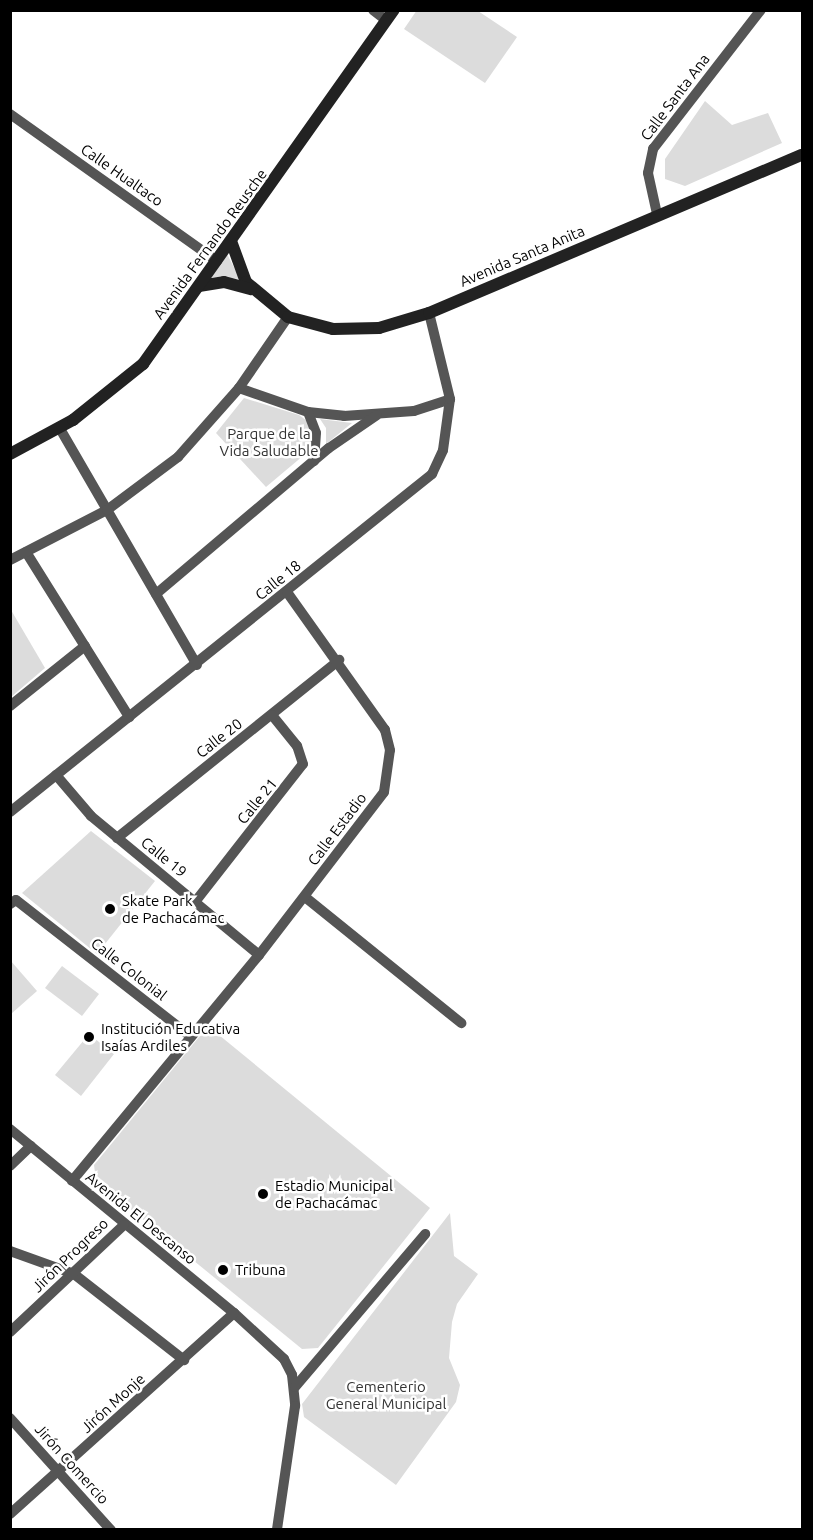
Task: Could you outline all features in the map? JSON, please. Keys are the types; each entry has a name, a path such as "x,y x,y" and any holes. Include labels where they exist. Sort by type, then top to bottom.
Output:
{"street":[{"path":"373,10 390,15"},
{"name":"Calle Santa Ana","path":"657,214 648,173 653,149 761,10"},
{"name":"Avenida Fernando Reusche","path":"10,454 59,428 143,364 390,15"},
{"name":"Calle Hualtaco","path":"10,114 217,261"},
{"name":"Avenida Santa Anita","path":"199,286 224,282 252,290 288,316 302,323 356,330 379,328 429,313 657,214 802,155"},
{"name":"Avenida Santa Anita","path":"231,241 237,265 252,290"},
{"name":"Calle 18","path":"10,812 197,665 432,474 443,450 450,399 429,313"},
{"path":"10,560 107,510 178,456 239,388 288,316"},
{"path":"239,388 308,412 378,415 414,411 450,399"},
{"path":"308,412 316,433 314,461"},
{"path":"156,594 349,432 378,415"},
{"path":"59,428 197,665"},
{"path":"26,552 129,717"},
{"name":"Calle Estadio","path":"190,1036 305,897 384,792 388,777 390,750 385,730 339,660 287,591"},
{"path":"10,706 85,646"},
{"name":"Calle 20","path":"117,838 339,660"},
{"name":"Calle 21","path":"195,902 303,764 297,746 272,715"},
{"name":"Calle 19","path":"56,776 91,816 259,955"},
{"path":"305,897 461,1023"},
{"name":"Calle Colonial","path":"13,902 190,1036"},
{"path":"72,1181 190,1036"},
{"name":"Avenida El Descanso","path":"10,1129 124,1225 234,1313 284,1359 295,1387"},
{"path":"10,1166 31,1146"},
{"name":"Jirón Progreso","path":"10,1332 124,1225"},
{"path":"277,1530 284,1495 295,1387 425,1234"},
{"path":"10,1251 74,1274 184,1360"},
{"name":"Jirón Monje","path":"10,1514 234,1313"},
{"name":"Jirón Comercio","path":"10,1418 111,1530"}],"green space":[{"path":"417,10 478,11 517,37 485,83 404,29"},
{"path":"705,101 732,125 768,113 782,143 685,186 665,179 665,159"},
{"path":"227,254 240,279 210,277"},
{"name":"Parque de la Vida Saludable","path":"244,398 299,415 310,423 312,431 310,450 266,487 216,433"},
{"path":"320,419 352,423 326,444 326,428"},
{"path":"11,610 45,668 10,697"},
{"path":"91,831 155,881 97,954 22,893"},
{"path":"10,960 37,991 11,1014 10,1014"},
{"path":"62,966 99,994 82,1016 45,988"},
{"name":"Estadio Municipal de Pachacámac","path":"208,1026 430,1208 318,1348 302,1349 96,1181 94,1165"},
{"path":"89,1034 114,1054 81,1096 55,1075"},
{"name":"Cementerio General Municipal","path":"450,1213 454,1256 478,1274 457,1304 452,1322 449,1358 460,1385 456,1402 396,1485 304,1417 302,1404"}],"place":[{"name":"Skate Park de Pachacámac","path":"110,909"},
{"name":"Institución Educativa Isaías Ardiles","path":"89,1037"},
{"name":"Estadio Municipal de Pachacámac","path":"263,1194"},
{"name":"Tribuna","path":"223,1270"}]}
